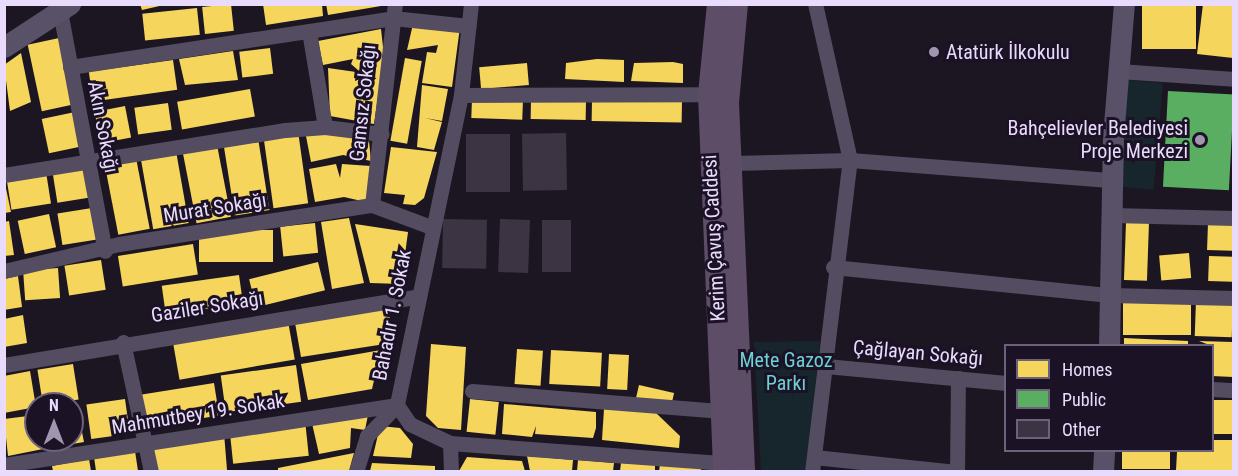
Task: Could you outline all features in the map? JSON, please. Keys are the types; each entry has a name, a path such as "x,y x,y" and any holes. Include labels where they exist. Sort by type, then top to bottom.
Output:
{"main road":[{"name":"Kerim Çavuş Caddesi","path":"718,4 709,94 722,411 730,469"},
{"name":"Kerim Çavuş Caddesi","path":"730,469 731,163 728,103 737,4"}],"street":[{"name":"Bahadır 1. Sokak","path":"471,4 461,95 416,297 397,405 410,424 450,443 730,469"},
{"path":"815,4 850,160 833,267 826,366 813,464 956,471 958,378"},
{"path":"1109,344 1112,180 1124,4"},
{"path":"4,47 65,8"},
{"name":"Akın Sokağı","path":"65,8 70,67 105,251"},
{"path":"70,67 309,30 394,11 469,26"},
{"name":"Gamsız Sokağı","path":"372,205 382,134 394,11"},
{"path":"309,30 325,127"},
{"path":"1118,71 1233,79"},
{"path":"461,95 709,94"},
{"path":"4,175 88,158 325,127 382,134"},
{"path":"731,163 850,160 1112,180"},
{"name":"Murat Sokağı","path":"4,271 105,251 118,244 372,205 431,227"},
{"path":"1112,215 1233,218"},
{"path":"833,267 1110,295 1233,298"},
{"name":"Gaziler Sokağı","path":"4,365 123,342 416,297"},
{"path":"123,342 151,471"},
{"name":"Çağlayan Sokağı","path":"826,366 1004,383"},
{"path":"1214,389 1233,390"},
{"path":"472,391 722,411"},
{"path":"356,471 367,436 397,405"},
{"name":"Mahmutbey 19. Sokak","path":"4,465 397,405"},
{"path":"450,443 451,471"},
{"path":"1103,471 1104,452"}],"green space":[{"path":"1126,80 1163,83 1154,190 1117,187"},
{"name":"Mete Gazoz Parkı","path":"820,341 806,471 761,471 754,342"}],"building: Homes":[{"path":"140,4 164,4 164,5 142,10"},
{"path":"231,4 234,31 205,34 202,7"},
{"path":"263,4 322,4 323,16 266,25"},
{"path":"326,4 381,4 381,6 328,15"},
{"path":"1142,4 1196,4 1196,49 1142,49"},
{"path":"1203,4 1233,4 1233,58 1197,54"},
{"path":"197,8 200,35 145,41 142,14"},
{"path":"413,24 460,27 452,87 422,83 427,52 436,53 438,45 407,50"},
{"path":"381,29 384,56 374,124 330,116 328,68 356,72 355,81 366,77 351,64 353,59 323,65 318,41"},
{"path":"59,38 73,105 42,111 28,45"},
{"path":"270,48 273,74 242,78 239,52"},
{"path":"233,51 238,80 185,85 179,59"},
{"path":"21,53 31,102 10,111 4,65"},
{"path":"405,58 422,61 407,144 390,141"},
{"path":"597,59 624,60 624,82 565,79 566,63"},
{"path":"173,60 177,90 93,102 89,72"},
{"path":"527,63 529,85 481,89 479,67"},
{"path":"634,63 683,64 683,83 631,81"},
{"path":"422,85 448,89 442,121 425,118 442,122 434,150 417,147"},
{"path":"250,89 255,117 182,129 177,102"},
{"path":"472,98 523,100 522,120 471,118"},
{"path":"531,99 586,100 586,120 531,119"},
{"path":"592,100 682,102 682,123 592,121"},
{"path":"168,103 172,130 138,134 134,108"},
{"path":"125,106 131,137 101,143 95,112"},
{"path":"75,112 82,146 49,153 42,119"},
{"path":"319,130 369,141 371,161 343,155 311,162 305,131"},
{"path":"298,131 308,203 274,208 263,136"},
{"path":"258,138 269,210 235,216 223,143"},
{"path":"217,145 231,217 197,223 183,152"},
{"path":"391,147 437,152 424,198 415,205 403,204 405,195 384,193"},
{"path":"176,151 189,223 153,229 141,157"},
{"path":"136,158 150,229 118,235 105,164"},
{"path":"336,164 340,178 342,164 371,166 366,202 344,197 315,202 309,169"},
{"path":"85,166 90,198 57,203 52,171"},
{"path":"46,172 51,204 11,210 6,178"},
{"path":"4,179 11,212 4,213"},
{"path":"92,208 97,240 62,245 57,213"},
{"path":"49,214 56,247 25,254 18,221"},
{"path":"349,218 364,283 332,289 321,222"},
{"path":"9,221 14,255 4,256 4,222"},
{"path":"1126,222 1149,223 1147,281 1124,280"},
{"path":"315,223 318,253 283,256 280,227"},
{"path":"1208,223 1233,224 1232,251 1207,250"},
{"path":"355,224 408,232 401,284 370,283"},
{"path":"199,230 273,230 273,262 199,262"},
{"path":"193,244 198,275 123,287 118,256"},
{"path":"1189,253 1191,278 1161,281 1159,256"},
{"path":"1209,256 1233,257 1232,282 1208,281"},
{"path":"101,260 106,290 69,295 64,266"},
{"path":"318,262 325,290 256,307 249,279"},
{"path":"58,268 60,298 25,300 23,270"},
{"path":"239,275 243,304 166,315 162,286"},
{"path":"18,276 22,307 4,310 4,279"},
{"path":"1123,299 1191,299 1191,335 1123,335"},
{"path":"1196,300 1233,301 1232,337 1195,336"},
{"path":"392,306 385,344 301,357 294,317"},
{"path":"23,315 27,343 4,347 4,319"},
{"path":"288,321 295,359 180,380 173,341"},
{"path":"1124,338 1188,341 1188,344 1124,344"},
{"path":"1199,341 1233,342 1233,377 1214,376 1214,344"},
{"path":"431,344 466,347 461,430 438,428 426,416"},
{"path":"517,349 543,351 540,386 515,384"},
{"path":"381,350 372,389 308,400 301,364"},
{"path":"551,350 602,353 600,387 549,384"},
{"path":"609,354 629,355 627,390 607,389"},
{"path":"73,364 77,392 41,392 37,370"},
{"path":"296,365 301,402 226,412 221,376"},
{"path":"30,371 34,392 24,392 24,409 4,413 4,376"},
{"path":"214,383 219,416 144,427 139,395"},
{"path":"639,385 674,393 671,406 636,398"},
{"path":"125,399 130,434 91,439 86,404"},
{"path":"470,399 499,402 495,435 467,432"},
{"path":"1214,400 1233,400 1233,434 1214,434"},
{"path":"504,404 596,412 596,428 593,438 535,434 536,426 532,437 502,434"},
{"path":"604,409 655,412 680,436 679,448 602,440"},
{"path":"368,415 365,430 351,428 350,448 319,454 311,419"},
{"path":"24,416 24,452 28,452 8,456 4,419"},
{"path":"305,420 309,456 233,464 229,428"},
{"path":"380,426 400,428 413,444 411,458 373,456"},
{"path":"224,433 227,470 151,471 148,450"},
{"path":"1214,440 1233,440 1233,471 1176,470 1177,452 1214,452"},
{"path":"135,451 138,471 96,471 94,457"},
{"path":"1122,452 1170,452 1170,469 1122,469"},
{"path":"354,453 349,471 278,471 278,468"},
{"path":"527,456 573,460 572,471 530,471"},
{"path":"467,457 522,461 525,471 459,471"},
{"path":"89,459 91,471 53,471 52,466"},
{"path":"578,460 614,463 613,471 577,471"},
{"path":"372,463 435,466 435,471 370,471"},
{"path":"621,463 655,465 655,471 620,471"},
{"path":"660,464 701,468 701,471 659,471"}],"building: Public":[{"name":"Bahçelievler Belediyesi Proje Merkezi","path":"1168,91 1234,94 1229,190 1163,187"}],"building: Other":[{"path":"566,133 567,190 523,191 522,134"},
{"path":"466,134 510,134 510,192 466,192"},
{"path":"443,219 487,220 486,269 442,268"},
{"path":"500,219 530,220 528,273 498,272"},
{"path":"542,220 571,220 571,272 542,272"}],"place":[{"name":"Atatürk İlkokulu","path":"934,52"},
{"name":"Bahçelievler Belediyesi Proje Merkezi","path":"1200,140"}]}
